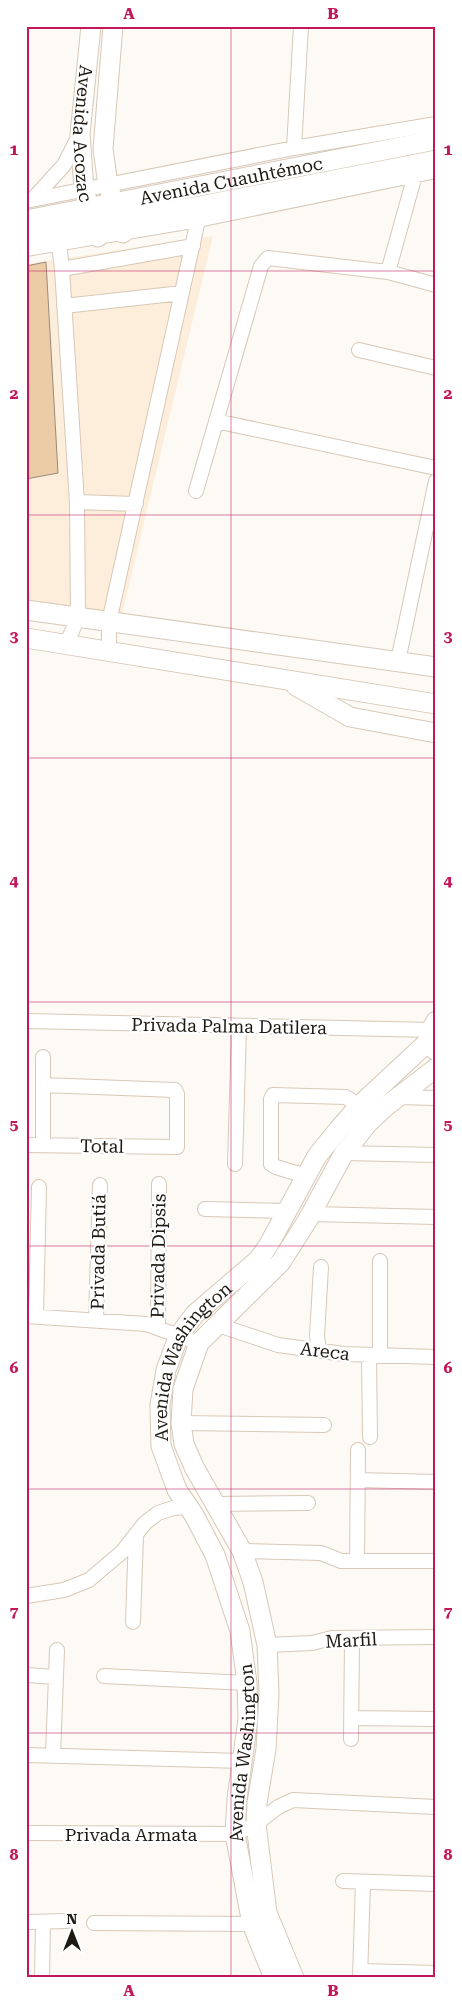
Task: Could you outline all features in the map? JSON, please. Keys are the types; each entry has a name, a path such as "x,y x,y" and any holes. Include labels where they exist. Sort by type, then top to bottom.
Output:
{"main road":[{"name":"Avenida Acozac","path":"91,26 80,134 84,190 93,223"},
{"name":"Avenida Acozac","path":"113,26 103,149 116,210"},
{"name":"Avenida Cuauhtémoc","path":"26,234 93,223 116,210 436,140"},
{"name":"Avenida Cuauhtémoc","path":"116,210 194,207 436,160"},
{"name":"Avenida Cuauhtémoc","path":"26,220 93,223"},
{"path":"26,610 436,667"},
{"path":"26,638 436,704"},
{"path":"284,680 350,717 436,733"},
{"name":"Avenida Washington","path":"274,1978 252,1924 235,1834 237,1799 248,1719 247,1683 240,1631 215,1555 188,1507 176,1490 161,1446 160,1405 166,1370 179,1335 195,1314 258,1260 268,1246 317,1156 359,1106 433,1035"},
{"name":"Avenida Washington","path":"294,1978 267,1913 256,1824 267,1730 269,1694 267,1645 253,1582 242,1551 194,1467 184,1444 181,1423 183,1389 200,1343 281,1262 312,1214 344,1153 368,1123 397,1097 436,1068"}],"street":[{"path":"294,148 301,26"},
{"name":"Avenida Cuauhtémoc","path":"30,200 84,190 116,210 294,148 436,124"},
{"path":"30,200 64,165 80,134"},
{"path":"26,249 58,244 116,210 198,220 436,172"},
{"path":"388,272 415,175"},
{"path":"109,650 110,622 198,220"},
{"path":"58,244 62,269 77,502 78,617 67,644"},
{"path":"62,269 193,246"},
{"path":"196,491 260,266 268,258 388,272 436,285"},
{"path":"64,306 182,293"},
{"path":"359,350 436,368"},
{"path":"216,421 436,468"},
{"path":"398,661 436,480"},
{"path":"77,502 136,504"},
{"name":"Privada Palma Datilera","path":"26,1021 433,1035"},
{"path":"235,1164 239,1027"},
{"path":"43,1058 43,1145"},
{"name":"Total","path":"26,1145 182,1150 177,1094 175,1090 43,1085"},
{"path":"306,1176 271,1164 269,1158 271,1099 273,1095 346,1097 359,1106"},
{"path":"397,1097 436,1098"},
{"path":"344,1153 436,1155"},
{"name":"Privada Dipsis","path":"158,1328 159,1184"},
{"name":"Privada Butiá","path":"96,1320 100,1185"},
{"path":"39,1187 31,1316 146,1324 200,1343"},
{"path":"204,1209 287,1211"},
{"path":"312,1214 436,1217"},
{"path":"370,1437 380,1261"},
{"path":"319,1350 320,1267"},
{"name":"Areca","path":"218,1325 278,1345 374,1355 436,1357"},
{"path":"181,1423 324,1425"},
{"path":"357,1560 358,1450"},
{"path":"358,1480 436,1482"},
{"path":"216,1504 308,1504"},
{"path":"26,1596 64,1590 89,1580 122,1552 145,1522 158,1513 173,1508 188,1507"},
{"path":"133,1622 136,1535"},
{"path":"242,1551 320,1553 341,1561 436,1561"},
{"name":"Marfil","path":"267,1645 312,1643 332,1638 436,1637"},
{"path":"350,1740 352,1718 352,1639"},
{"path":"57,1650 56,1677 59,1755"},
{"path":"26,1675 56,1677"},
{"path":"104,1676 247,1683"},
{"path":"352,1718 436,1719"},
{"path":"26,1755 243,1761"},
{"path":"235,1834 256,1824 278,1807 293,1800 436,1807"},
{"name":"Privada Armata","path":"26,1834 235,1834"},
{"path":"343,1881 436,1884"},
{"path":"363,1882 360,1974 436,1973"},
{"path":"26,1922 67,1921"},
{"path":"42,1978 43,1922"},
{"path":"94,1922 252,1924"}],"shaded area":[{"path":"213,236 121,618 26,603 26,264"}],"building":[{"path":"46,262 58,473 26,479 26,266"}]}
